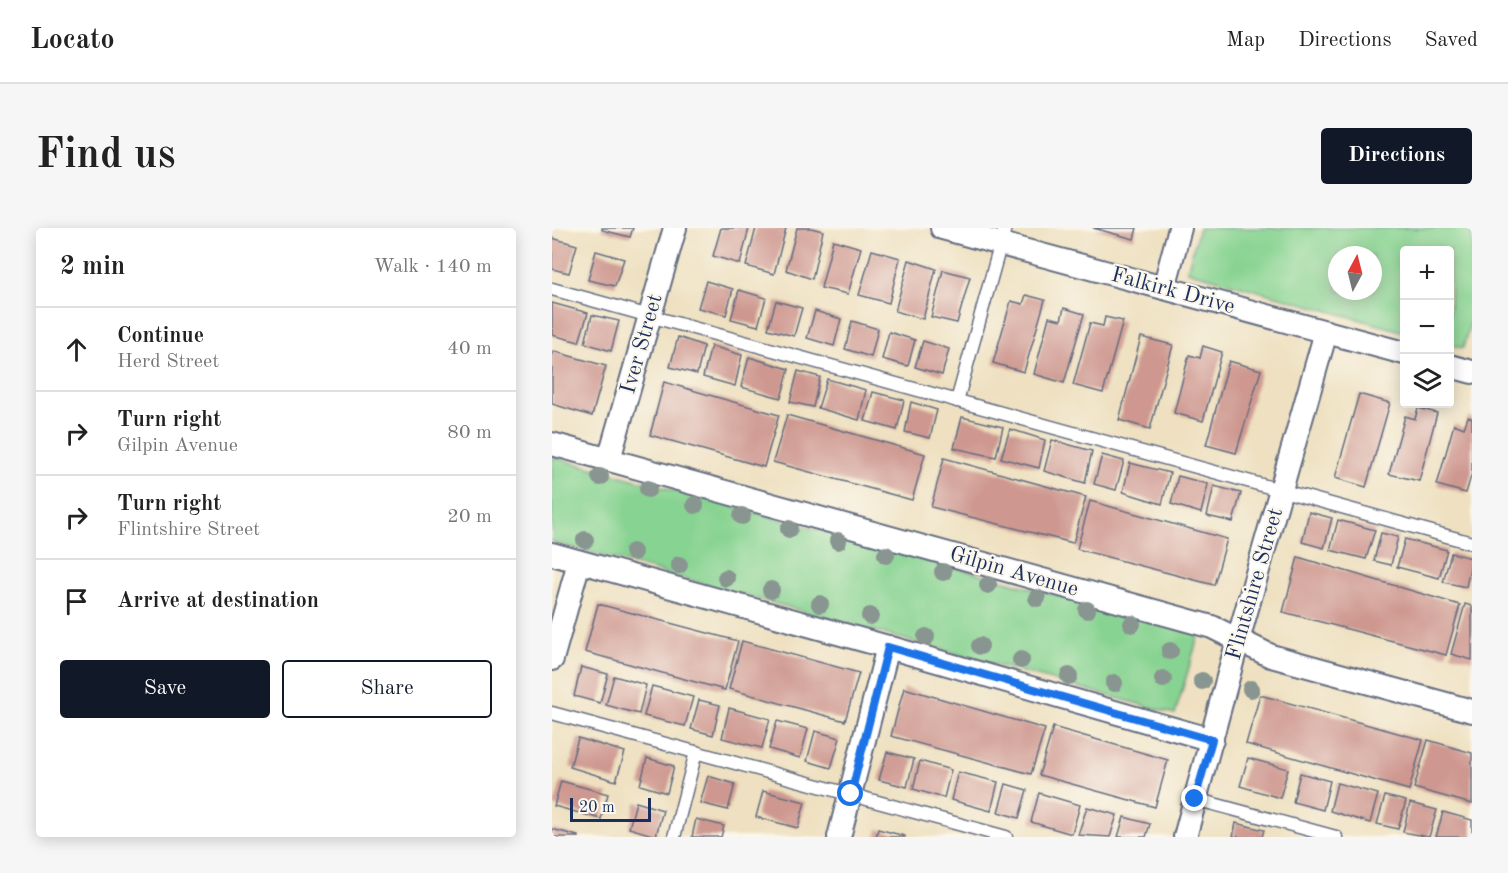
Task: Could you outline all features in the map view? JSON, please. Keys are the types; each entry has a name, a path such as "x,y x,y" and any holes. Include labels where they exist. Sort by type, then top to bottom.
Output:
{"street":[{"name":"Iver Street","path":"609,459 675,228"},
{"name":"Falkirk Drive","path":"942,228 1003,236 1164,288 1400,352"},
{"path":"1164,288 1180,228"},
{"name":"Flintshire Street","path":"1185,837 1238,640 1326,332"},
{"path":"1454,367 1472,372"},
{"name":"Gilpin Avenue","path":"552,444 1212,627 1271,656 1472,711"},
{"path":"552,554 1212,740"},
{"path":"552,659 579,562"},
{"path":"839,837 888,647"}],"lane":[{"path":"957,401 1003,236"},
{"path":"552,289 1472,543"},
{"path":"552,712 1006,837"},
{"path":"674,837 696,752"},
{"path":"1195,799 1336,837"}],"green space":[{"path":"1199,228 1472,228 1472,315 1463,348 1454,346 1454,246 1400,246 1400,331 1187,271"},
{"path":"552,457 1199,634 1175,714 552,542"}],"building":[{"path":"602,228 633,228 630,237 602,230"},
{"path":"721,228 749,228 740,264 713,256"},
{"path":"756,228 786,228 774,274 746,266"},
{"path":"797,228 823,231 812,279 786,270"},
{"path":"1093,228 1137,228 1134,239"},
{"path":"552,238 577,245 569,273 552,269"},
{"path":"833,240 861,248 848,294 821,288"},
{"path":"872,250 900,258 889,303 859,295"},
{"path":"596,251 624,259 615,286 588,280"},
{"path":"909,260 936,269 923,319 895,311"},
{"path":"943,270 970,277 957,323 931,317"},
{"path":"706,281 733,289 726,315 698,308"},
{"path":"739,290 766,298 758,326 731,319"},
{"path":"1026,295 1045,300 1024,372 993,363 1011,301 1023,304"},
{"path":"776,301 802,308 794,336 768,329"},
{"path":"552,303 588,313 579,342 552,335"},
{"path":"1064,308 1084,314 1064,383 1034,374 1049,317 1061,320"},
{"path":"815,311 841,319 834,346 807,338"},
{"path":"592,315 619,321 611,351 585,343"},
{"path":"1105,317 1123,321 1103,393 1073,385 1090,323 1103,326"},
{"path":"852,321 878,329 871,357 845,349"},
{"path":"889,332 915,340 908,366 882,359"},
{"path":"678,337 704,346 697,374 670,367"},
{"path":"1141,337 1173,345 1150,429 1119,420"},
{"path":"923,341 949,349 942,375 915,367"},
{"path":"711,346 742,355 735,386 703,377"},
{"path":"1203,346 1222,352 1203,421 1174,413 1189,355 1200,358"},
{"path":"552,351 606,366 592,416 552,404"},
{"path":"749,357 789,369 781,398 741,387"},
{"path":"1229,361 1261,370 1236,453 1206,445"},
{"path":"798,371 820,377 813,407 790,402"},
{"path":"827,379 866,390 859,420 818,408"},
{"path":"664,382 779,415 764,467 650,435"},
{"path":"873,392 904,400 897,430 865,421"},
{"path":"1359,394 1390,403 1366,487 1335,478"},
{"path":"911,402 937,410 930,438 905,432"},
{"path":"1418,408 1437,413 1419,481 1389,474 1405,416 1415,419"},
{"path":"787,415 925,454 912,500 773,462"},
{"path":"962,417 1003,427 996,457 954,448"},
{"path":"1468,417 1472,418 1472,473 1466,493 1437,485 1454,424 1464,428"},
{"path":"1010,429 1045,440 1039,468 1001,458"},
{"path":"1052,440 1092,451 1085,483 1044,471"},
{"path":"1102,455 1124,461 1116,490 1094,484"},
{"path":"944,458 1086,497 1073,543 931,507"},
{"path":"1130,463 1170,473 1162,504 1123,492"},
{"path":"1178,476 1208,484 1201,513 1171,504"},
{"path":"1214,486 1241,493 1233,522 1207,516"},
{"path":"1090,501 1227,539 1214,585 1077,549"},
{"path":"1309,512 1332,518 1324,548 1302,542"},
{"path":"1338,520 1375,530 1366,559 1330,550"},
{"path":"1381,533 1398,537 1391,565 1374,561"},
{"path":"1405,539 1447,550 1439,578 1397,567"},
{"path":"1451,553 1472,558 1466,587 1443,582"},
{"path":"1298,557 1460,605 1446,655 1283,612"},
{"path":"598,604 738,641 725,690 585,652"},
{"path":"1465,604 1472,606 1472,660 1451,654"},
{"path":"742,641 859,673 845,721 729,689"},
{"path":"581,667 608,674 600,703 574,696"},
{"path":"614,676 646,685 639,714 606,705"},
{"path":"652,686 693,697 685,726 644,716"},
{"path":"904,688 1045,729 1031,774 891,736"},
{"path":"1260,695 1423,740 1409,790 1246,744"},
{"path":"699,700 720,705 713,735 691,729"},
{"path":"729,708 770,719 762,748 722,738"},
{"path":"777,721 808,729 800,758 769,749"},
{"path":"1053,727 1168,760 1155,807 1039,775"},
{"path":"815,731 840,738 831,768 807,761"},
{"path":"578,738 625,752 616,781 570,767"},
{"path":"1428,740 1472,753 1472,804 1414,788"},
{"path":"887,752 914,759 907,787 879,780"},
{"path":"647,758 674,766 667,793 640,785"},
{"path":"1248,758 1288,769 1280,798 1240,786"},
{"path":"920,761 951,770 944,798 913,789"},
{"path":"958,772 998,782 991,811 951,800"},
{"path":"1300,773 1330,781 1323,810 1293,802"},
{"path":"708,776 735,784 728,810 700,803"},
{"path":"561,781 608,794 601,819 554,806"},
{"path":"1337,783 1378,794 1370,823 1330,811"},
{"path":"1006,784 1027,790 1019,818 998,812"},
{"path":"763,791 805,802 798,828 756,817"},
{"path":"1039,793 1080,805 1072,834 1031,822"},
{"path":"1385,796 1406,801 1398,829 1377,824"},
{"path":"636,802 663,810 656,836 629,828"},
{"path":"1410,803 1437,810 1429,837 1403,832"},
{"path":"1087,807 1117,815 1110,837 1078,835"},
{"path":"1443,812 1472,820 1472,837 1436,837"},
{"path":"1124,817 1150,824 1146,837 1118,837"},
{"path":"696,819 724,826 721,837 692,837"},
{"path":"1236,823 1264,830 1262,837 1233,837"},
{"path":"552,829 578,836 578,837 552,837"},
{"path":"878,829 905,836 905,837 876,837"}],"route":[{"path":"851,794 888,647 1212,740 1195,799"}]}
